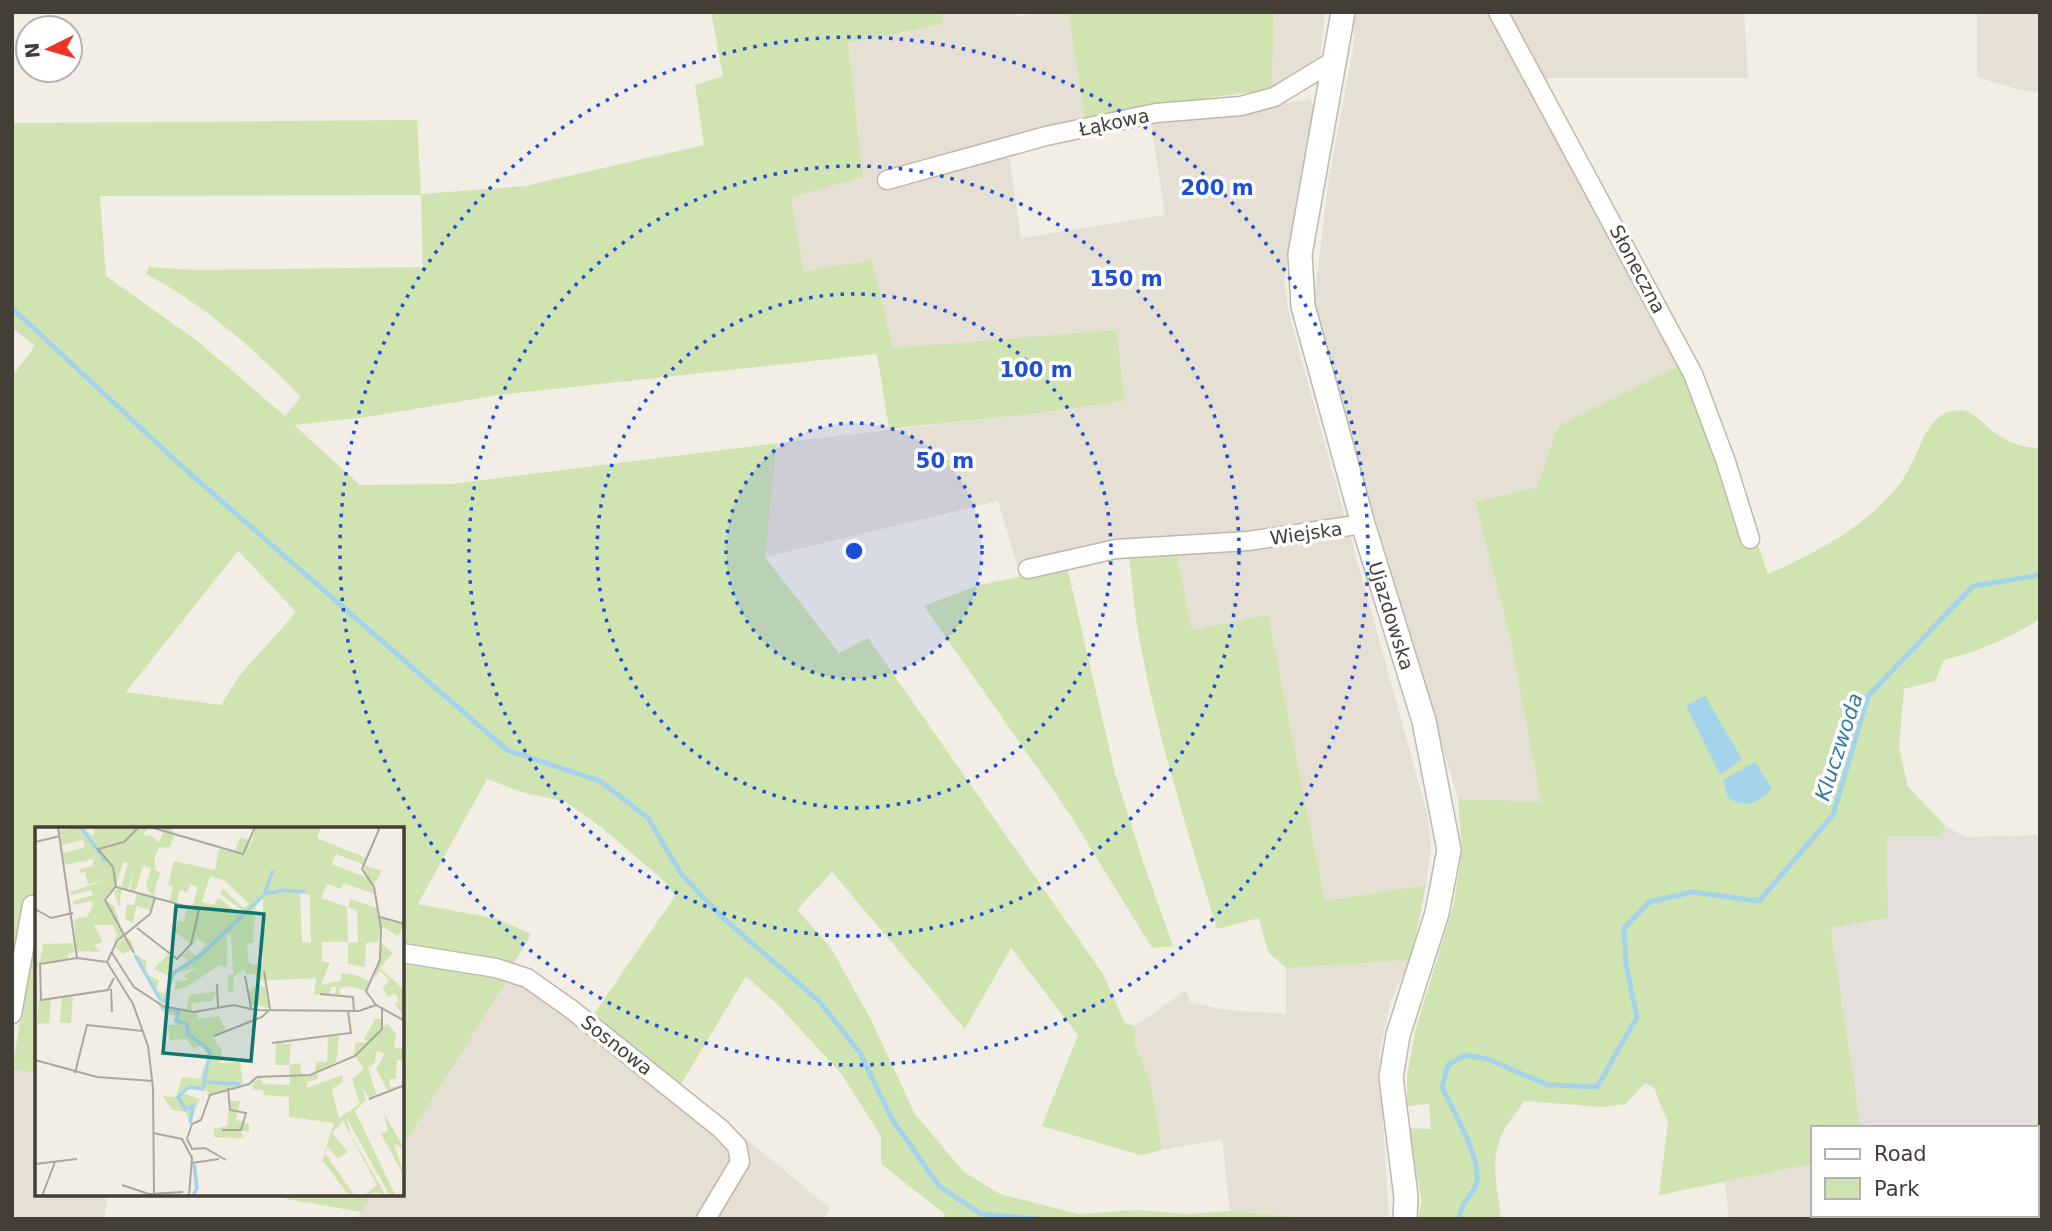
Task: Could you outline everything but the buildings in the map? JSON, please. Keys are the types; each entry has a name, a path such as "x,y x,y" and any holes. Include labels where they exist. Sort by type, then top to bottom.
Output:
{"street":[{"name":"Ujazdowska","path":"1343,12 1300,254 1303,306 1363,524 1424,721 1449,850 1437,912 1398,1035 1391,1077 1406,1198 1405,1219"},
{"name":"Słoneczna","path":"1498,12 1693,374 1726,462 1750,539"},
{"name":"Łąkowa","path":"887,180 1046,136 1156,113 1241,106 1274,97 1335,61"},
{"name":"Wiejska","path":"1028,569 1115,549 1248,541 1363,524"},
{"path":"12,1014 34,905"},
{"name":"Sosnowa","path":"404,953 496,968 527,978 572,1009 721,1129 737,1146 740,1163 706,1219"}],"shaded area":[{"path":"942,12 1016,12 1017,17 1039,12 1068,12 1088,138 1009,155 1021,238 1165,215 1151,124 1213,117 1309,99 1315,106 1284,280 1289,314 1428,817 1431,847 1426,885 1325,901 1268,616 1192,630 1176,550 1020,575 998,501 765,557 777,443 1125,401 1115,331 893,348 872,261 804,271 790,196 863,177 848,43 944,24"},
{"path":"1274,12 1325,12 1320,61 1272,90"},
{"path":"1354,12 1744,12 1748,78 1547,78 1543,115 1682,364 1558,426 1537,487 1475,502 1511,642 1542,803 1458,799 1313,308 1329,178 1354,44"},
{"path":"1977,12 2040,12 2040,92 2020,90 1977,77"},
{"path":"1945,825 1965,837 2040,835 2040,1127 1861,1126 1831,928 1888,918 1887,836 1941,836"},
{"path":"1411,960 1391,1000 1379,1055 1389,1219 1319,1219 1230,1211 1222,1139 1162,1150 1151,1083 1135,1045 1135,1026 1186,990 1190,1002 1220,1009 1286,1014 1286,968"},
{"path":"512,967 594,1014 830,1208 823,1219 356,1219 371,1196 404,1196 404,1144 509,977"},
{"path":"12,1069 35,1073 35,1196 108,1196 104,1219 12,1219"},
{"path":"1811,1164 1811,1217 1905,1219 1729,1219 1725,1182"},
{"path":"1904,1217 1941,1217 1905,1219"},
{"path":"1978,1217 2034,1219 1978,1219"}],"green space":[{"path":"711,12 942,12 944,24 848,43 863,177 791,197 804,271 872,260 893,348 1116,330 1125,401 889,429 877,354 499,395 367,417 294,425 360,485 451,484 777,443 765,557 839,653 868,638 1103,974 1125,1023 1135,1026 1135,1045 1151,1083 1162,1150 1140,1155 1042,1126 1078,1035 1011,948 965,1029 832,872 797,910 831,948 871,1020 915,1114 964,1172 1000,1194 1079,1214 1137,1210 1187,1214 1230,1211 1321,1219 943,1219 945,1214 881,1164 881,1136 840,1072 779,1006 746,976 680,1086 594,1014 675,896 664,881 601,827 566,802 521,792 487,779 418,904 498,919 531,934 509,977 404,1144 404,827 35,827 35,907 12,983 12,376 35,346 12,328 12,123 417,120 421,194 525,186 704,145 695,85 723,76","holes":["421,195 423,267 195,270 149,267 146,274 168,286 228,329 301,397 285,416 200,343 106,276 100,196","238,551 296,612 239,676 221,705 126,692"]},
{"path":"1068,12 1274,12 1272,90 1213,97 1085,119"},
{"path":"1682,364 1753,530 1768,574 1846,533 1881,505 1908,471 1932,424 1949,412 1965,411 2006,440 2022,446 2040,448 2040,619 1994,643 1944,660 1935,681 1904,689 1899,747 1908,787 1945,825 1941,836 1887,836 1888,918 1831,928 1861,1126 1811,1126 1811,1164 1659,1195 1668,1122 1654,1088 1645,1083 1626,1104 1602,1107 1524,1101 1502,1133 1496,1154 1495,1172 1501,1219 1418,1219 1422,1201 1407,1128 1431,1129 1429,1104 1407,1106 1407,1076 1415,1032 1454,903 1462,850 1458,799 1541,802 1511,642 1475,502 1537,487 1558,426"},
{"path":"1176,550 1192,630 1268,615 1325,901 1426,885 1411,960 1286,968 1268,952 1259,918 1217,929 1172,779 1144,665 1129,557"},
{"path":"1067,567 1115,773 1173,946 1152,948 1069,813 924,606 979,585"},
{"path":"35,946 35,1073 12,1069"},
{"path":"270,1196 371,1196 361,1212"}],"water":[{"path":"1705,696 1742,759 1720,775 1686,706"},
{"path":"1755,762 1772,789 1751,803 1741,803 1728,798 1723,780"}],"waterway":[{"path":"12,308 188,472 507,750 600,781 648,818 682,875 723,918 819,1001 860,1053 892,1119 939,1186 981,1214 1037,1219"},
{"name":"Kluczwoda","path":"1459,1219 1462,1207 1474,1190 1477,1175 1471,1150 1442,1087 1448,1065 1465,1055 1487,1059 1548,1085 1597,1087 1637,1017 1626,964 1624,928 1649,902 1692,892 1759,901 1833,815 1868,696 1973,586 2040,575"}]}
